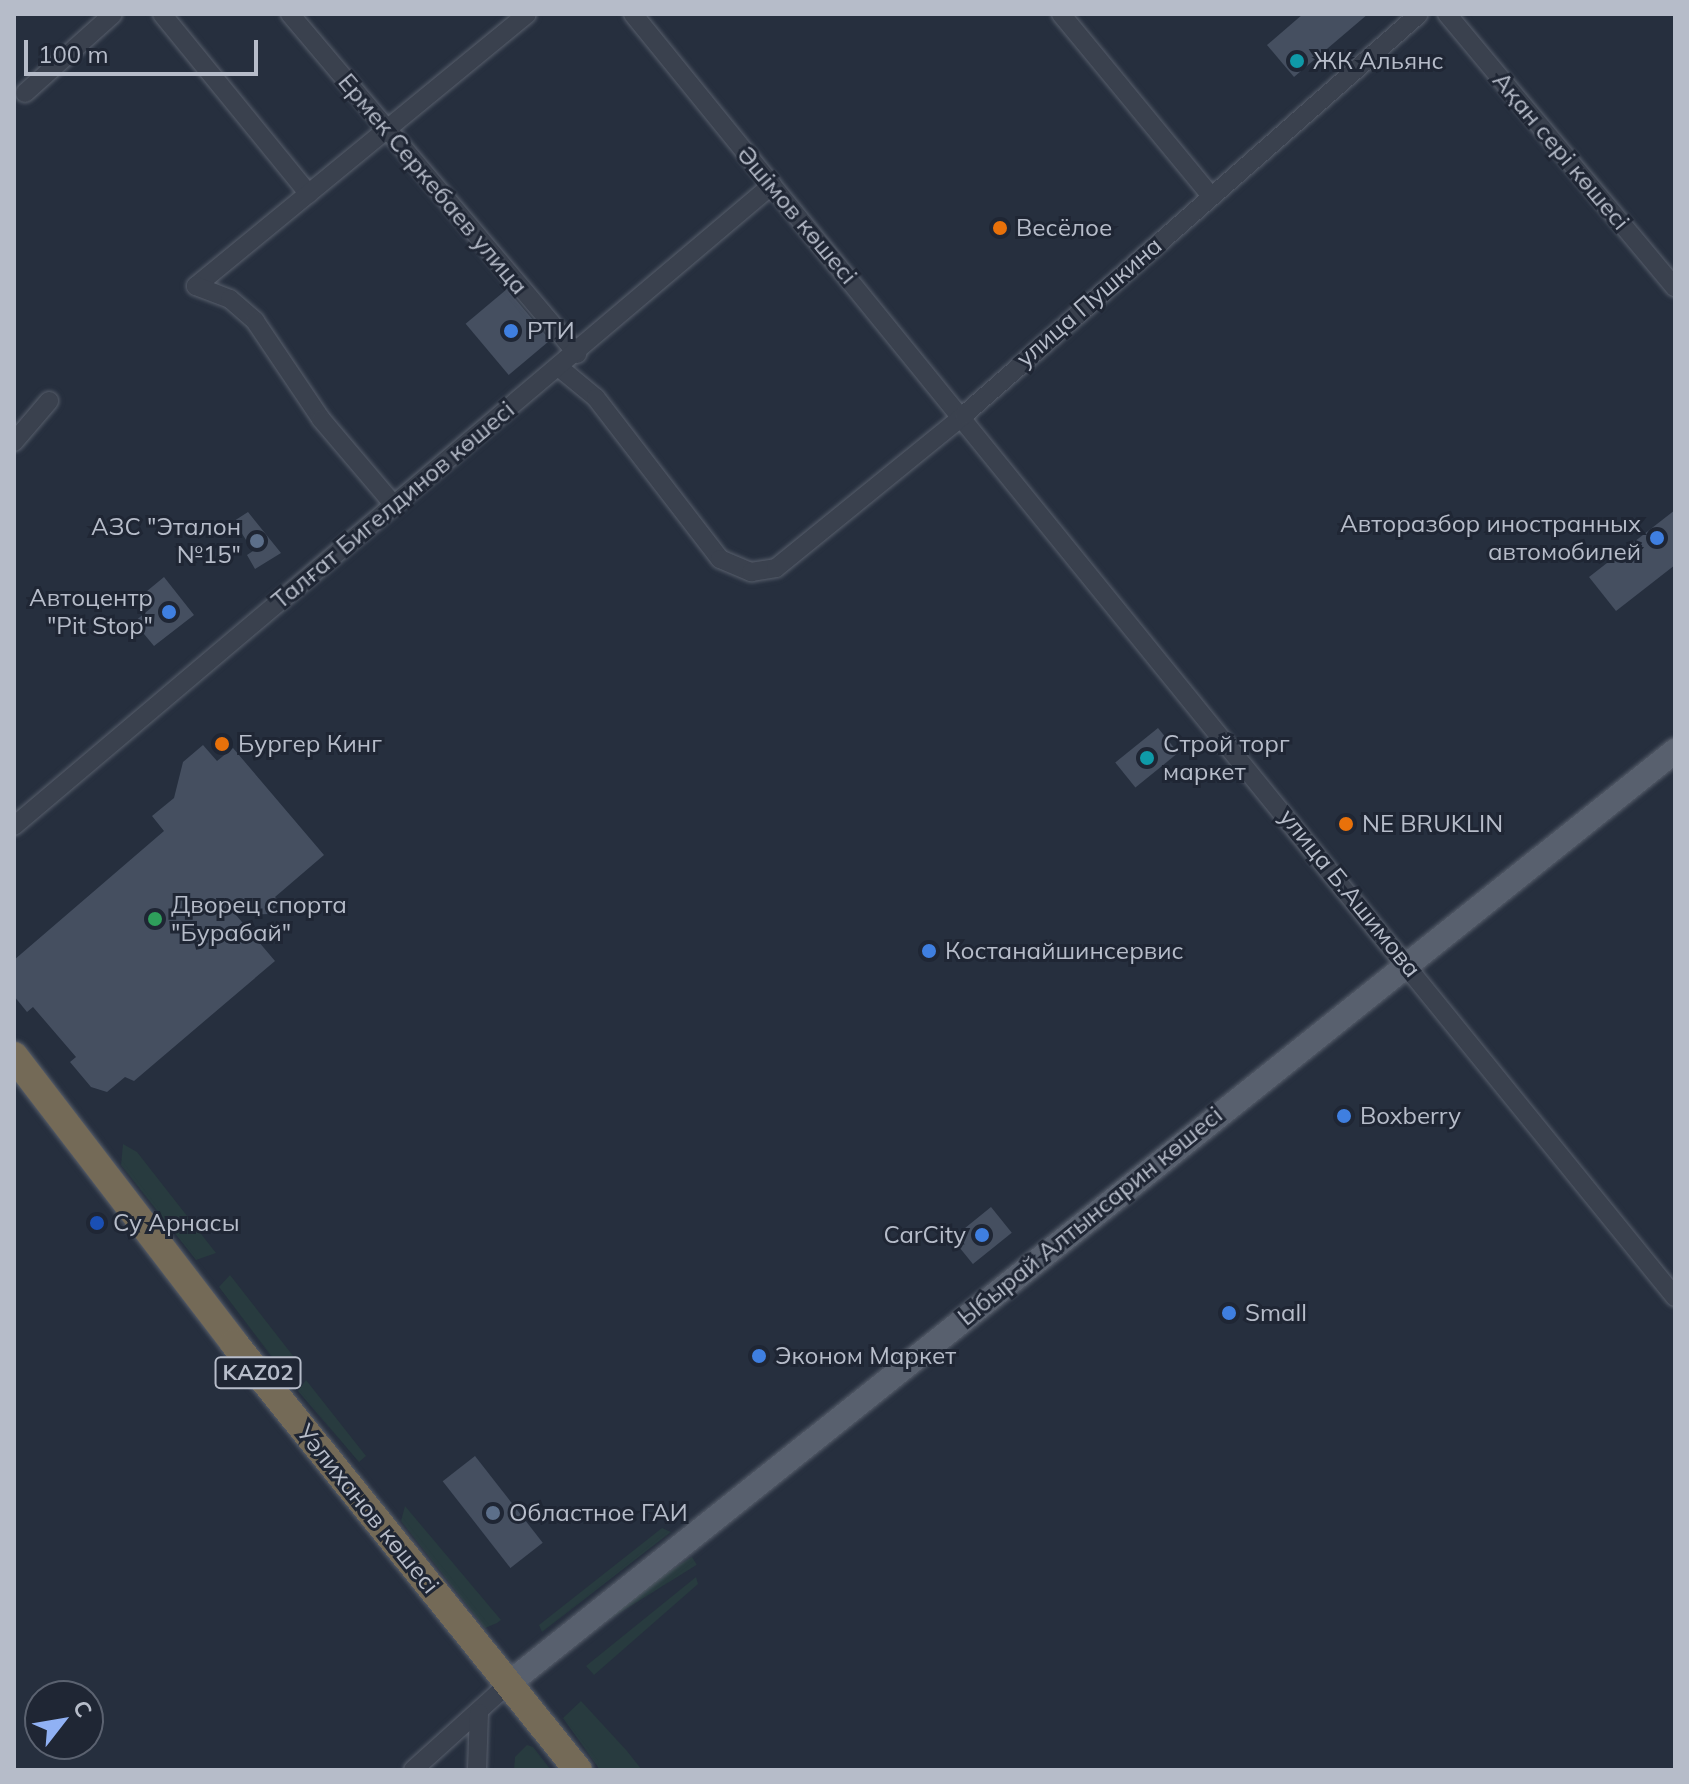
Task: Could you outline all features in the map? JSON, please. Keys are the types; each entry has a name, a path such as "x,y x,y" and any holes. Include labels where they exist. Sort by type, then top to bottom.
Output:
{"highway":[{"name":"Уәлиханов көшесі","path":"14,1056 507,1685 578,1770"}],"main road":[{"name":"Ыбырай Алтынсарин көшесі","path":"507,1685 1675,751"}],"street":[{"path":"25,93 113,14"},
{"path":"162,14 309,194"},
{"name":"Ермек Серкебаев улица","path":"290,14 577,354"},
{"path":"394,505 321,419 255,321 230,299 196,286 527,14"},
{"name":"Әшімов көшесі","path":"633,14 964,415"},
{"path":"1061,14 1211,196"},
{"name":"улица Пушкина","path":"561,369 596,398 712,550 751,572 776,568 797,555 964,415 1419,14"},
{"name":"Ақан сері көшесі","path":"1447,14 1675,288"},
{"name":"Талғат Бигелдинов көшесі","path":"14,826 394,505 561,369 772,185"},
{"path":"14,442 49,401"},
{"name":"улица Б.Ашимова","path":"964,415 1675,1297"},
{"path":"413,1770 507,1685"},
{"path":"477,1770 479,1713"}],"green space":[{"path":"123,1144 137,1152 216,1253 196,1260 121,1165"},
{"path":"230,1275 297,1361 289,1368 278,1365 219,1287"},
{"path":"306,1380 366,1456 359,1462 298,1391"},
{"path":"405,1506 501,1620 485,1628 401,1521"},
{"path":"662,1528 671,1532 542,1632 539,1625"},
{"path":"692,1557 697,1565 570,1644 565,1636"},
{"path":"696,1577 698,1584 594,1675 586,1666"},
{"path":"581,1701 642,1770 600,1770 563,1718"},
{"path":"527,1745 533,1747 551,1770 514,1770 515,1757"}],"building":[{"name":"ЖК Альянс","path":"1303,14 1368,14 1294,77 1267,45"},
{"name":"РТИ","path":"507,289 550,340 509,375 466,324"},
{"name":"Авторазбор иностранных автомобилей","path":"1675,510 1675,565 1616,611 1589,577"},
{"name":"АЗС \"Эталон №15\"","path":"248,512 281,553 255,569 247,555 253,551 234,521"},
{"name":"Автоцентр \"Pit Stop\"","path":"164,577 194,615 154,646 134,622 151,608 141,596"},
{"name":"Строй торг маркет","path":"1158,728 1178,753 1135,787 1115,763"},
{"name":"Дворец спорта \"Бурабай\"","path":"203,745 217,761 233,748 324,855 275,897 282,905 270,914 236,915 275,961 134,1081 125,1077 107,1092 91,1087 70,1062 76,1057 33,1007 27,1012 14,996 14,960 164,831 152,816 174,798 183,762"},
{"name":"CarCity","path":"991,1207 1012,1233 973,1264 952,1238"},
{"name":"Областное ГАИ","path":"475,1456 543,1543 510,1568 443,1481"}],"place":[{"name":"ЖК Альянс","path":"1297,61"},
{"name":"Весёлое","path":"1000,228"},
{"name":"РТИ","path":"511,331"},
{"name":"Авторазбор иностранных автомобилей","path":"1657,538"},
{"name":"АЗС \"Эталон №15\"","path":"257,541"},
{"name":"Автоцентр \"Pit Stop\"","path":"169,612"},
{"name":"Бургер Кинг","path":"222,744"},
{"name":"Строй торг маркет","path":"1147,758"},
{"name":"NE BRUKLIN","path":"1346,824"},
{"name":"Дворец спорта \"Бурабай\"","path":"155,919"},
{"name":"Костанайшинсервис","path":"929,951"},
{"name":"Boxberry","path":"1344,1116"},
{"name":"Су Арнасы","path":"97,1223"},
{"name":"CarCity","path":"982,1235"},
{"name":"Small","path":"1229,1313"},
{"name":"Эконом Маркет","path":"759,1356"},
{"name":"Областное ГАИ","path":"493,1513"}]}
